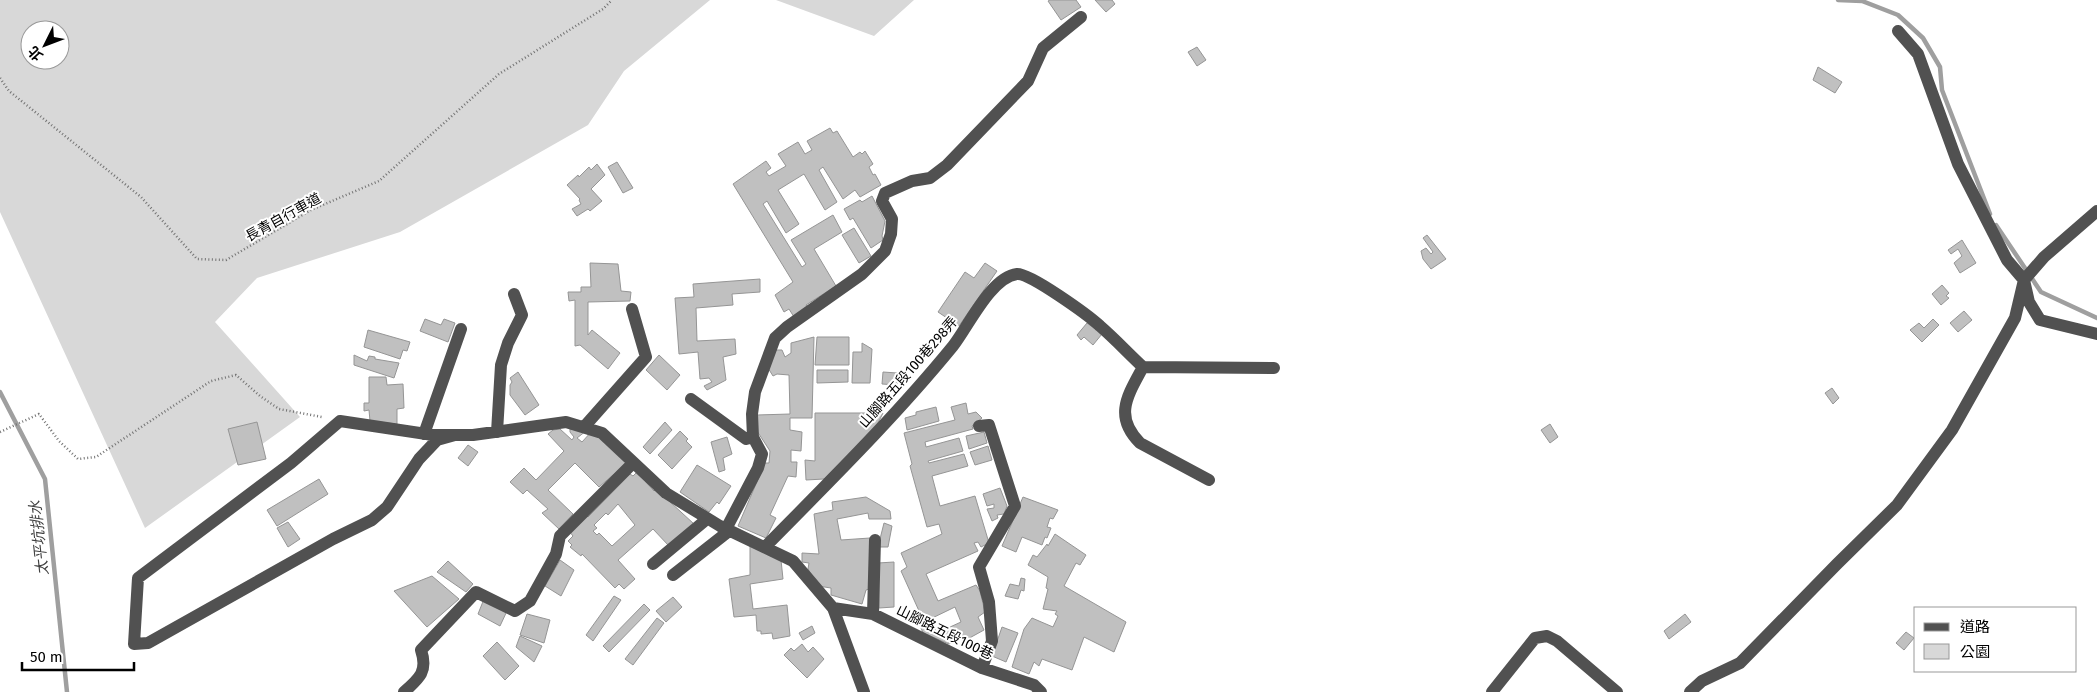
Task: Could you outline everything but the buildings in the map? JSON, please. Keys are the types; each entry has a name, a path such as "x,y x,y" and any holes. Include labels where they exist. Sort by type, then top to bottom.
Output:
{"lane":[{"path":"673,576 728,530 758,468 762,454 753,437 755,392 775,338 787,327 862,274 885,251 891,234 892,219 882,201 885,192 912,181 930,178 947,165 1028,81 1044,48 1080,17"},
{"path":"1898,32 1918,54 1958,164 2007,260 2024,280 2029,302 2040,320 2097,334"},
{"path":"1690,692 1702,681 1740,662 1897,505 1952,430 2015,318 2024,280 2044,257 2097,212"},
{"name":"山腳路五段100巷298弄","path":"764,547 888,421 953,346 997,284 1006,278 1018,274 1032,278 1099,325 1144,367"},
{"path":"497,432 501,365 508,343 522,315 514,294"},
{"path":"584,427 646,357 632,309"},
{"path":"424,434 461,329"},
{"path":"1209,480 1140,443 1131,434 1126,424 1127,397 1144,367 1274,368"},
{"path":"691,399 746,439 753,437"},
{"path":"455,435 437,440 419,459 387,507 372,520 333,539 148,643 134,644 138,578 291,463 340,421 424,434 455,435 497,432 566,422 602,433 666,494 728,530 793,561 833,608 859,689"},
{"path":"979,426 989,425 1015,506 979,567 989,602 992,641 982,668"},
{"path":"404,692 422,674 424,660 421,650 476,592 516,611 530,601 556,554 560,536 633,462"},
{"path":"653,564 708,519"},
{"path":"873,614 875,540"},
{"name":"山腳路五段100巷","path":"833,608 873,614 982,668 1034,685 1041,692"},
{"path":"1492,692 1536,638 1547,636 1557,641 1617,692"}],"path":[{"name":"長青自行車道","path":"0,78 9,90 141,197 197,260 226,260 311,210 379,182 499,74 603,9 612,0"},
{"path":"0,432 39,414 59,442 78,459 96,457 211,381 236,375 278,409 340,421"}],"green space":[{"path":"0,0 710,0 624,71 588,125 400,232 257,278 215,322 300,417 145,528 0,212"},
{"path":"776,0 914,0 874,36"}],"waterway":[{"path":"1838,0 1862,1 1898,15 1923,38 1940,67 1942,90 1990,214"},
{"path":"1996,225 2041,292 2097,318"},
{"name":"太平坑排水","path":"0,392 45,479 67,692"}]}
